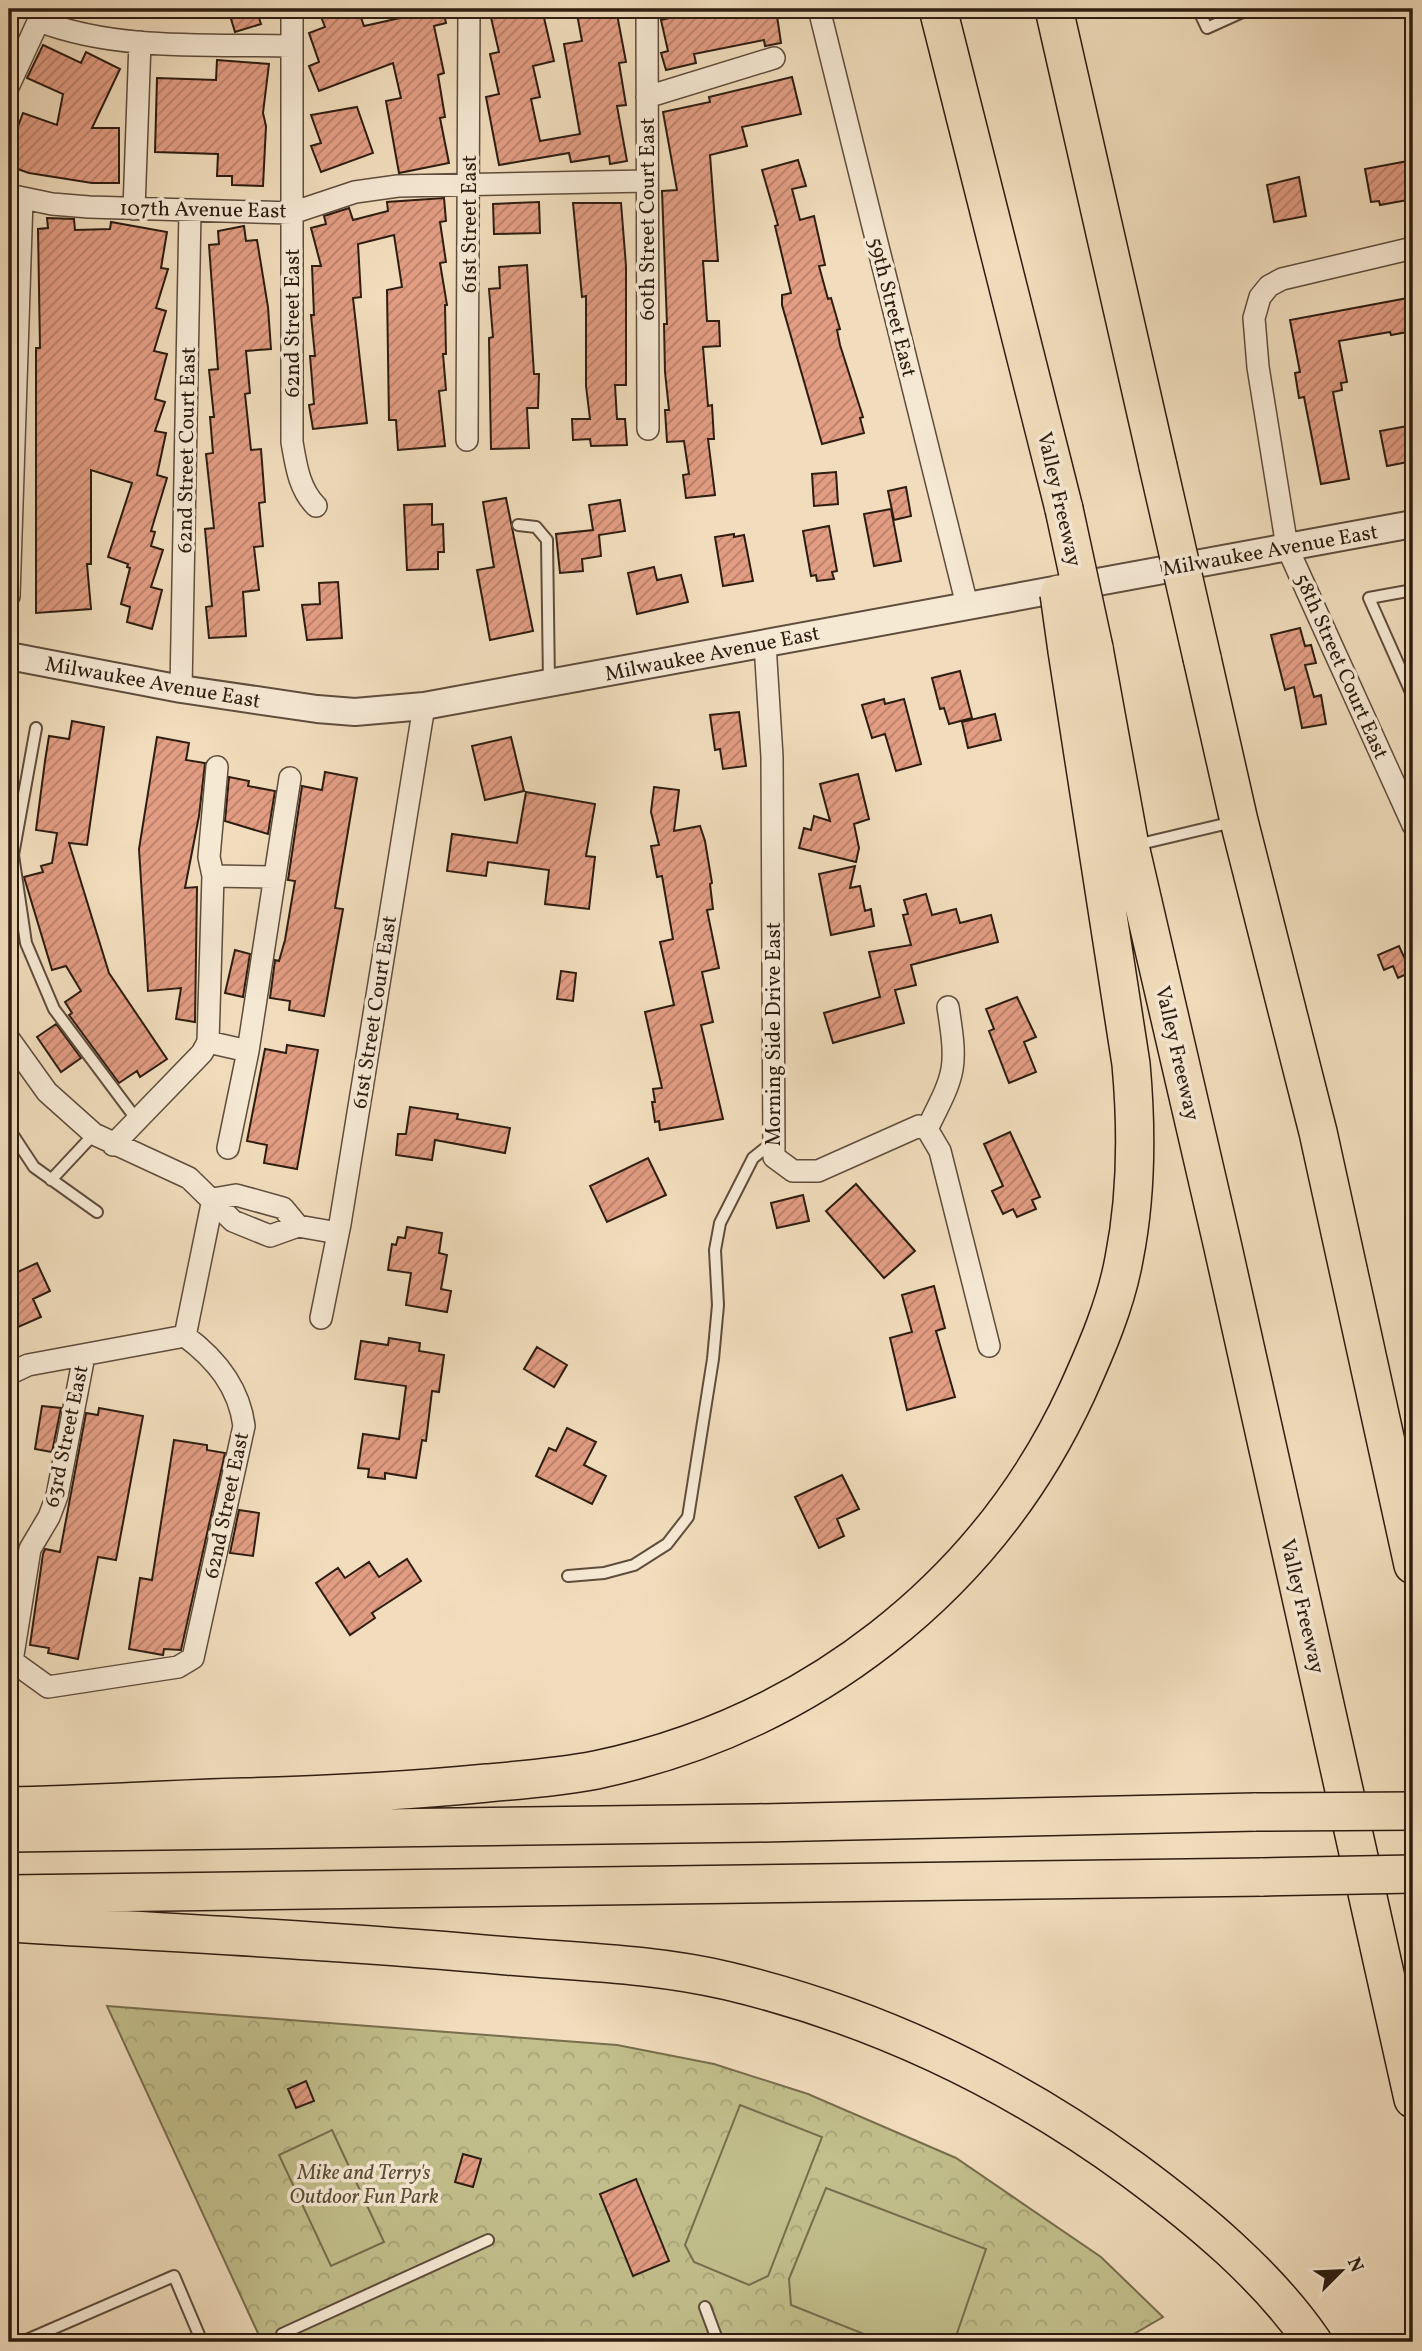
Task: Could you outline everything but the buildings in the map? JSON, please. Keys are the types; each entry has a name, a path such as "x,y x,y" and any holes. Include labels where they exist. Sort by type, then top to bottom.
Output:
{"highway":[{"name":"Valley Freeway","path":"938,9 1016,320 1081,650 1130,846 1225,1256 1413,2099"},
{"path":"1054,9 1239,821 1413,1524"},
{"path":"9,1806 370,1792 512,1781 595,1770 714,1734 789,1700 872,1647 931,1597 968,1560 1003,1519 1035,1473 1087,1371 1124,1262 1134,1189 1137,1131 1132,1064 1081,650"},
{"path":"1318,1132 1413,1565"},
{"path":"9,1833 1413,1811"},
{"path":"9,1894 1413,1874"},
{"path":"9,1923 460,1951 677,1971 794,1998 905,2038 1035,2105 1100,2146 1195,2218 1266,2286 1313,2342"}],"street":[{"name":"62nd Street East","path":"292,9 292,442 301,481 308,497 316,506"},
{"name":"61st Street East","path":"467,440 469,9"},
{"name":"60th Street Court East","path":"647,9 648,429"},
{"name":"59th Street East","path":"819,9 967,604"},
{"path":"9,85 42,15 63,30 140,42 292,46"},
{"path":"134,209 140,42"},
{"path":"647,96 774,58"},
{"name":"107th Avenue East","path":"15,197 52,204 134,209 292,213 355,192 398,186 647,181"},
{"path":"9,596 15,197"},
{"name":"62nd Street Court East","path":"181,689 190,211"},
{"name":"58th Street Court East","path":"1413,248 1297,274 1269,286 1260,297 1254,318 1258,367 1287,547 1413,825"},
{"name":"Milwaukee Avenue East","path":"9,656 181,689 347,711 424,706 1413,524"},
{"name":"Morning Side Drive East","path":"765,644 772,757 774,1157 793,1171 818,1171 919,1126 927,1129"},
{"name":"61st Street Court East","path":"321,1318 338,1233 424,706"},
{"path":"113,1144 202,1053 208,1042 213,876 209,857 217,767"},
{"path":"228,1148 248,1051 290,778"},
{"path":"213,876 275,877"},
{"path":"948,1007 956,1055 953,1078 927,1129 940,1151 989,1346"},
{"path":"9,1039 47,1092 94,1134 189,1178 233,1221 270,1236 298,1226 338,1233"},
{"path":"208,1042 248,1051"},
{"path":"213,1199 236,1195 283,1208 298,1226"},
{"path":"9,1374 27,1365 185,1336 213,1199"},
{"name":"62nd Street East","path":"104,1679 178,1667 193,1658 244,1426 242,1404 232,1384 206,1352 185,1336"},
{"name":"63rd Street East","path":"83,1356 57,1496 49,1517 30,1549 12,1661 48,1687 104,1679"},
{"path":"9,1558 23,1588"}],"lane":[{"path":"1198,9 1208,28 1249,9"},
{"path":"518,526 536,527 547,540 549,683"},
{"path":"1413,590 1370,598 1413,697"},
{"path":"36,728 11,854 26,943 54,1009 137,1120"},
{"path":"1130,846 1239,821"},
{"path":"9,1129 34,1167 97,1212"},
{"path":"51,1180 94,1134"},
{"path":"568,1576 604,1573 634,1565 667,1544 688,1517 713,1359 718,1305 715,1250 720,1223 753,1158 773,1142"},
{"path":"247,1227 258,1201"},
{"path":"286,2342 282,2334 488,2241"},
{"path":"23,2342 174,2276 202,2342"},
{"path":"705,2307 718,2342"}],"green space":[{"name":"Mike and Terry's Outdoor Fun Park","path":"107,2006 617,2045 714,2064 808,2094 956,2158 1101,2257 1163,2317 1120,2342 262,2342"},
{"path":"740,2105 822,2137 768,2276 749,2285 694,2262 685,2245"},
{"path":"332,2130 384,2242 331,2266 279,2155"},
{"path":"826,2188 986,2249 954,2342 884,2342 791,2305 789,2279"}]}
